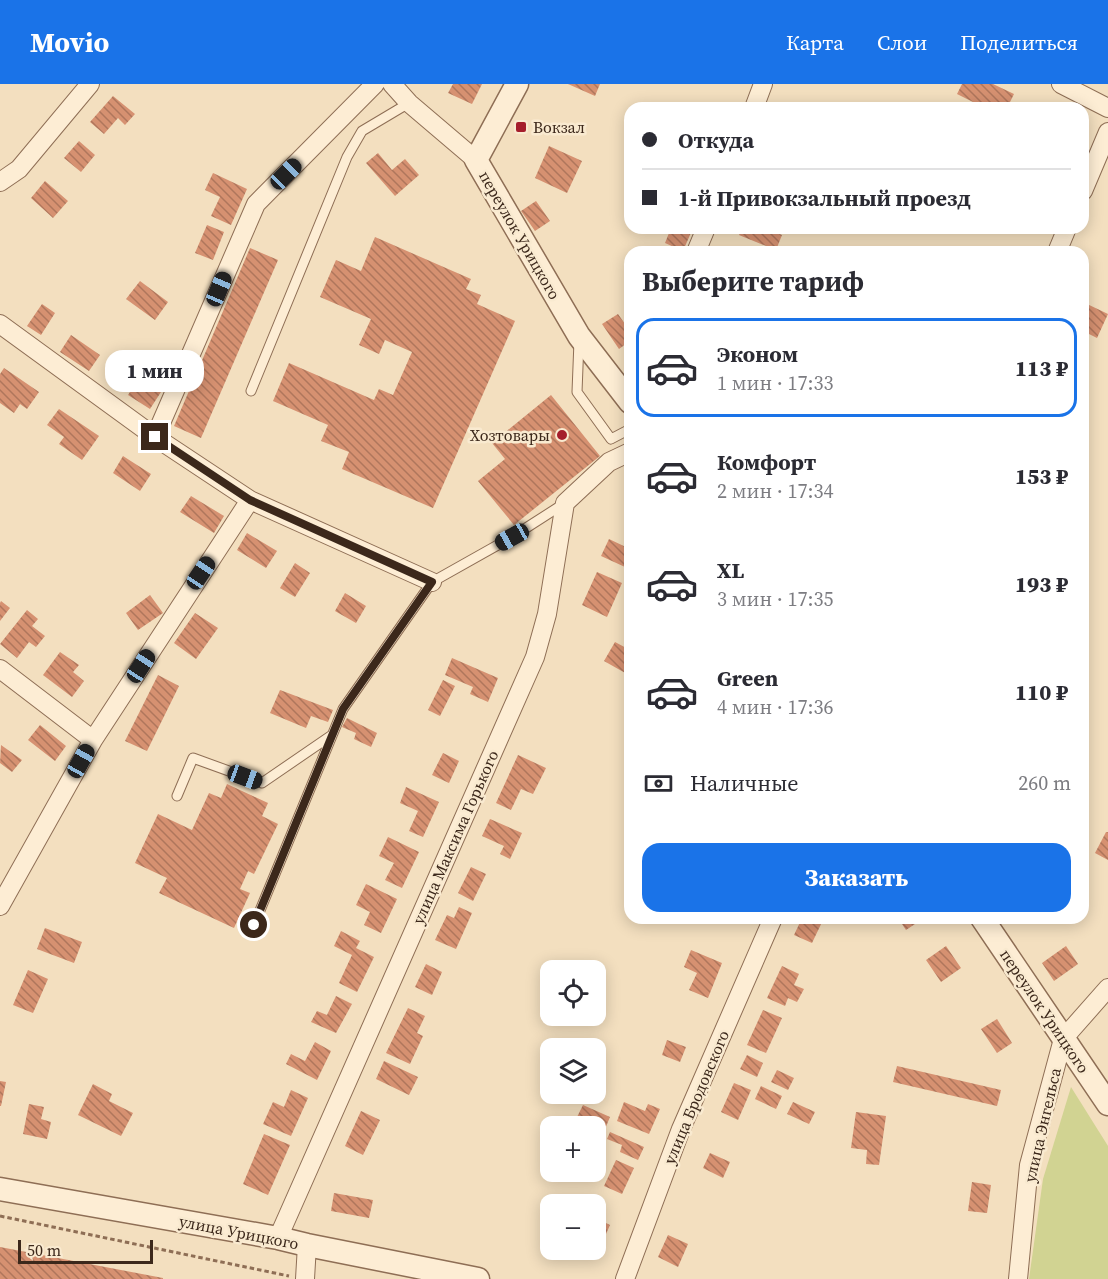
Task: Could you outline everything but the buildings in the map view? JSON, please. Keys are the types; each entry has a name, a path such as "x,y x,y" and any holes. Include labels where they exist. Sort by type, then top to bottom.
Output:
{"street":[{"path":"0,182 19,170 90,84"},
{"path":"155,437 256,204 375,84"},
{"name":"переулок Урицкого","path":"392,84 409,103 476,160 579,336 624,388"},
{"path":"476,160 517,84"},
{"path":"756,102 763,84"},
{"path":"1061,84 1108,108"},
{"path":"1089,177 1108,132"},
{"path":"0,324 155,437 250,500 432,582"},
{"path":"565,503 609,462 624,455"},
{"path":"0,906 93,740 250,500"},
{"name":"улица Максима Горького","path":"278,1238 534,657 547,614 565,503"},
{"path":"0,669 93,740"},
{"name":"улица Бродовского","path":"625,1279 681,1129 770,924"},
{"name":"переулок Урицкого","path":"986,924 1108,1104"},
{"name":"улица Энгельса","path":"1018,1279 1029,1165 1064,1039 1108,988"},
{"name":"улица Урицкого","path":"0,1189 278,1238 478,1279"},
{"path":"299,1278 307,1245"}],"lane":[{"path":"251,391 343,167 357,139 362,131 409,103"},
{"path":"579,336 578,392 611,439 624,432"},
{"path":"254,925 343,709 432,582 512,537 565,503"},
{"path":"177,796 193,758 262,783 332,735"}],"path":[{"path":"0,1216 299,1278"}],"green space":[{"path":"1071,1087 1108,1146 1108,1279 1029,1279 1043,1179"}],"place":[{"name":"Вокзал","path":"521,127"},
{"name":"Хозтовары","path":"562,435"}],"route":[{"path":"155,437 250,500 432,582 343,709 254,925"}]}
